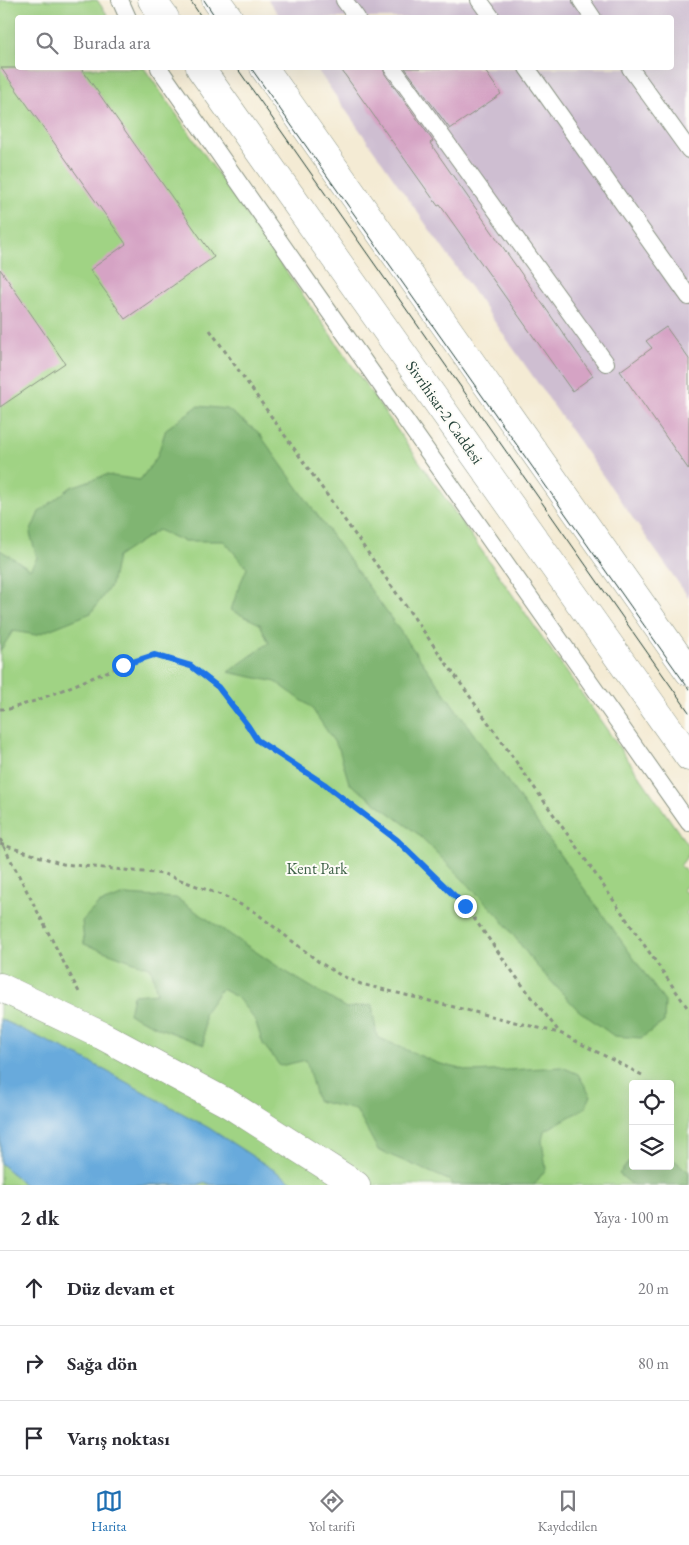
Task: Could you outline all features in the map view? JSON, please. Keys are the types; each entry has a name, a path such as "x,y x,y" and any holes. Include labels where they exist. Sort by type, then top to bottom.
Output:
{"main road":[{"path":"152,0 163,15"},
{"path":"216,0 227,15"},
{"name":"Sivrihisar-2 Caddesi","path":"201,70 689,757"},
{"path":"265,70 689,672"},
{"path":"0,987 101,1035 229,1104 356,1185"}],"lane":[{"path":"120,0 127,15"},
{"path":"344,0 355,15"},
{"path":"479,0 490,15"},
{"path":"581,0 591,15"},
{"path":"160,70 689,822"},
{"path":"394,70 606,363"},
{"path":"528,70 689,297"},
{"path":"631,70 689,150"}],"path":[{"path":"210,330 585,859 689,1010"},
{"path":"0,709 9,709 38,700 123,665 154,655 191,666 218,687 257,740 324,784 397,840 465,906 560,1033"},
{"path":"0,839 101,1035"},
{"path":"2,844 64,864 164,874 224,896 255,912 320,962 340,975 361,984 560,1033 644,1076"}],"shaded area":[{"path":"268,0 689,0 689,598 317,70 674,70 674,15 279,15"}],"green space":[{"name":"Kent Park","path":"0,0 97,0 108,15 15,15 15,70 145,70 689,847 689,854 680,866 689,874 689,883 683,890 689,895 689,910 686,913 689,916 689,1185 0,1185"},
{"path":"198,406 227,409 258,432 665,1002 664,1022 641,1038 614,1036 578,1010 535,964 499,916 418,834 349,783 339,749 311,707 276,682 228,672 269,643 260,624 231,610 247,568 224,541 183,541 158,530 117,557 111,585 91,613 36,635 13,631 0,651 0,550 30,569 37,558 30,533 39,512 71,487 106,475 140,480 157,457 166,429"},
{"path":"125,895 176,898 283,970 346,1008 372,1005 377,1037 437,1063 473,1072 562,1067 578,1074 591,1096 585,1108 544,1131 542,1141 546,1169 534,1185 453,1185 451,1181 378,1150 356,1110 317,1101 306,1060 280,1066 263,1044 255,1020 237,997 221,989 204,1013 204,1045 129,1014 133,995 157,993 151,968 84,944 82,921 98,904"},
{"path":"674,1160 689,1172 689,1185 633,1185 619,1174 629,1162 629,1170 674,1170"}],"water":[{"path":"0,1019 81,1057 209,1128 297,1185 212,1185 204,1182 198,1185 25,1185 0,1163"}],"building":[{"path":"1,68 15,68 15,70 82,70 214,257 125,319 90,270 126,244"},
{"path":"341,70 384,70 433,141 430,143 593,376 572,391 440,205 438,206"},
{"path":"406,70 484,70 501,94 450,129"},
{"path":"0,269 65,363 0,407"},
{"path":"666,327 689,359 689,470 620,371 652,348 646,341"}],"tram line":[{"path":"190,0 200,15"},
{"path":"204,0 214,15"},
{"path":"238,70 689,712"},
{"path":"252,70 689,689"}],"route":[{"path":"123,665 154,655 191,666 218,687 257,740 324,784 397,840 465,906"}]}
